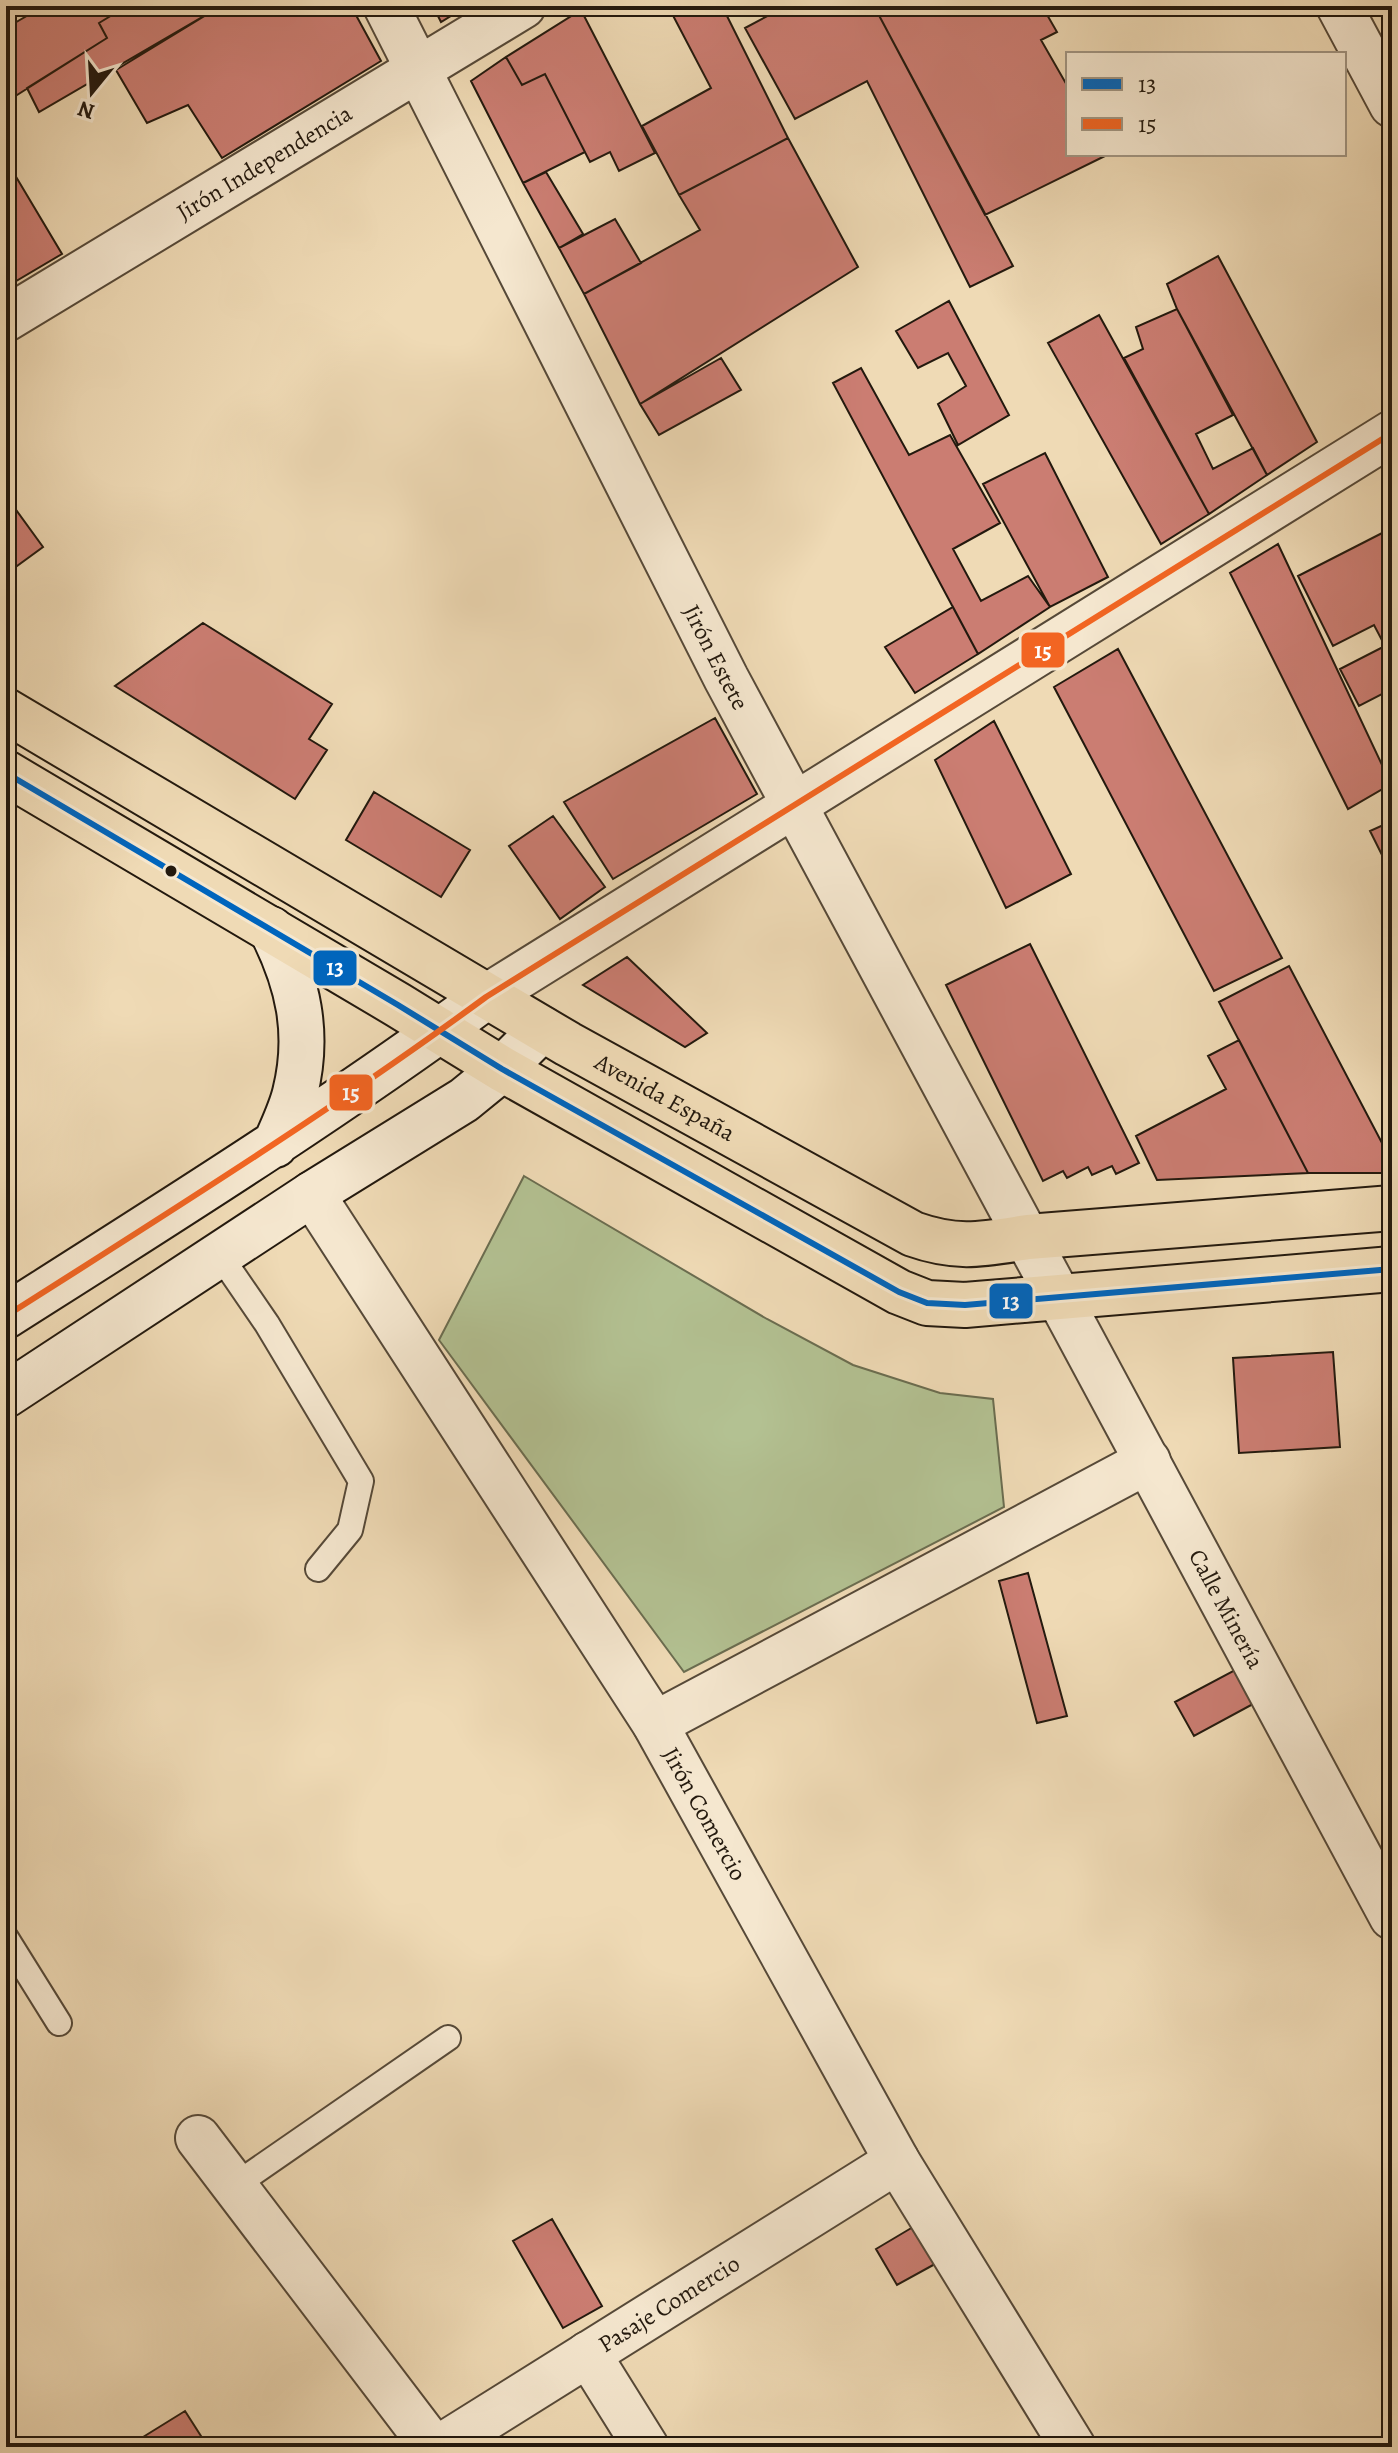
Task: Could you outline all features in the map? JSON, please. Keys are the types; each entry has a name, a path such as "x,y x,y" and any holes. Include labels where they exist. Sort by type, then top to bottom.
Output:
{"main road":[{"name":"Avenida España","path":"6,711 486,997 913,1234 941,1244 976,1245 1028,1237 1392,1208"},
{"path":"6,773 502,1069 899,1292 927,1303 965,1305 1062,1299 1392,1269"}],"street":[{"name":"Jirón Estete","path":"386,6 726,678 1062,1299"},
{"name":"Jirón Independencia","path":"6,319 523,6"},
{"path":"1339,6 1392,105"},
{"path":"6,1316 275,1145 486,997 1392,433"},
{"path":"271,929 288,963 299,1000 302,1038 295,1093 275,1145"},
{"path":"6,1395 312,1194 464,1100 502,1069 542,1029"},
{"name":"Jirón Comercio","path":"312,1194 655,1724 897,2161 1073,2447"},
{"name":"Calle Minería","path":"1062,1299 1392,1917"},
{"path":"655,1724 1148,1461"},
{"path":"198,2138 433,2447"},
{"name":"Pasaje Comercio","path":"440,2447 897,2161"},
{"path":"588,2354 646,2447"}],"lane":[{"path":"219,1254 267,1324 361,1481 350,1530 318,1569"},
{"path":"6,1938 59,2023"},
{"path":"234,2186 448,2038"}],"green space":[{"path":"524,1176 767,1319 853,1365 940,1393 993,1399 1004,1507 684,1672 439,1340"}],"building":[{"path":"44,6 127,6 99,23 107,38 6,102 6,28"},
{"path":"127,6 221,6 39,112 27,88 107,38 99,23"},
{"path":"221,6 351,6 381,61 222,158 188,105 147,123 116,70"},
{"path":"433,6 467,6 441,22"},
{"path":"668,6 722,6 788,138 679,195 642,126 711,88"},
{"path":"786,6 874,6 1013,266 970,287 867,81 795,119 745,28"},
{"path":"874,6 1042,6 1057,32 1041,40 1066,84 1066,156 1105,156 985,215"},
{"path":"1378,6 1392,6 1392,30"},
{"path":"581,10 655,153 619,171 610,152 590,162 545,74 522,85 506,57"},
{"path":"506,57 522,85 545,74 585,152 523,183 471,81"},
{"path":"788,138 858,267 640,404 584,294 700,230 679,195"},
{"path":"6,160 62,254 6,287"},
{"path":"546,172 583,234 559,248 523,183"},
{"path":"615,219 641,263 584,294 559,248"},
{"path":"1218,256 1317,442 1267,475 1177,309 1167,284"},
{"path":"949,301 1009,415 958,445 938,404 966,386 948,353 918,368 896,331"},
{"path":"1177,309 1233,415 1196,434 1213,469 1253,448 1267,475 1209,514 1124,358 1143,349 1136,327"},
{"path":"1099,315 1209,514 1161,544 1048,343"},
{"path":"721,358 741,390 659,435 640,404"},
{"path":"861,368 909,455 950,435 1000,523 953,549 981,601 1028,576 1050,607 978,654 833,383"},
{"path":"1045,453 1108,577 1050,607 983,484"},
{"path":"6,496 43,547 6,574"},
{"path":"1392,528 1392,689 1359,706 1340,669 1385,646 1374,625 1333,646 1298,576"},
{"path":"1278,544 1391,784 1348,809 1230,573"},
{"path":"953,607 978,654 915,693 885,647"},
{"path":"203,623 332,704 309,739 327,750 295,799 115,686"},
{"path":"1118,649 1282,958 1214,991 1054,687"},
{"path":"715,718 757,794 613,879 564,802"},
{"path":"994,721 1071,874 1006,908 935,760"},
{"path":"374,792 470,850 441,897 346,840"},
{"path":"553,816 605,887 560,919 509,846"},
{"path":"1392,821 1392,875 1370,831"},
{"path":"1030,944 1139,1163 1116,1174 1112,1166 1092,1175 1088,1167 1067,1178 1063,1171 1043,1181 946,985"},
{"path":"627,957 707,1033 685,1047 583,985"},
{"path":"1289,966 1392,1162 1392,1173 1308,1173 1219,1002"},
{"path":"1239,1040 1308,1173 1157,1180 1136,1136 1226,1089 1208,1056"},
{"path":"1333,1352 1340,1447 1239,1453 1233,1358"},
{"path":"1028,1573 1067,1716 1037,1723 999,1581"},
{"path":"1235,1670 1253,1704 1194,1736 1175,1702"},
{"path":"552,2219 602,2306 563,2328 513,2241"},
{"path":"913,2227 935,2264 897,2285 876,2249"},
{"path":"185,2411 208,2447 138,2447 135,2442"}],"transit line":[{"name":"15","path":"6,1316 309,1121 486,997 1392,433"},
{"name":"13","path":"6,773 502,1069 899,1292 927,1303 965,1305 1392,1269"}]}
